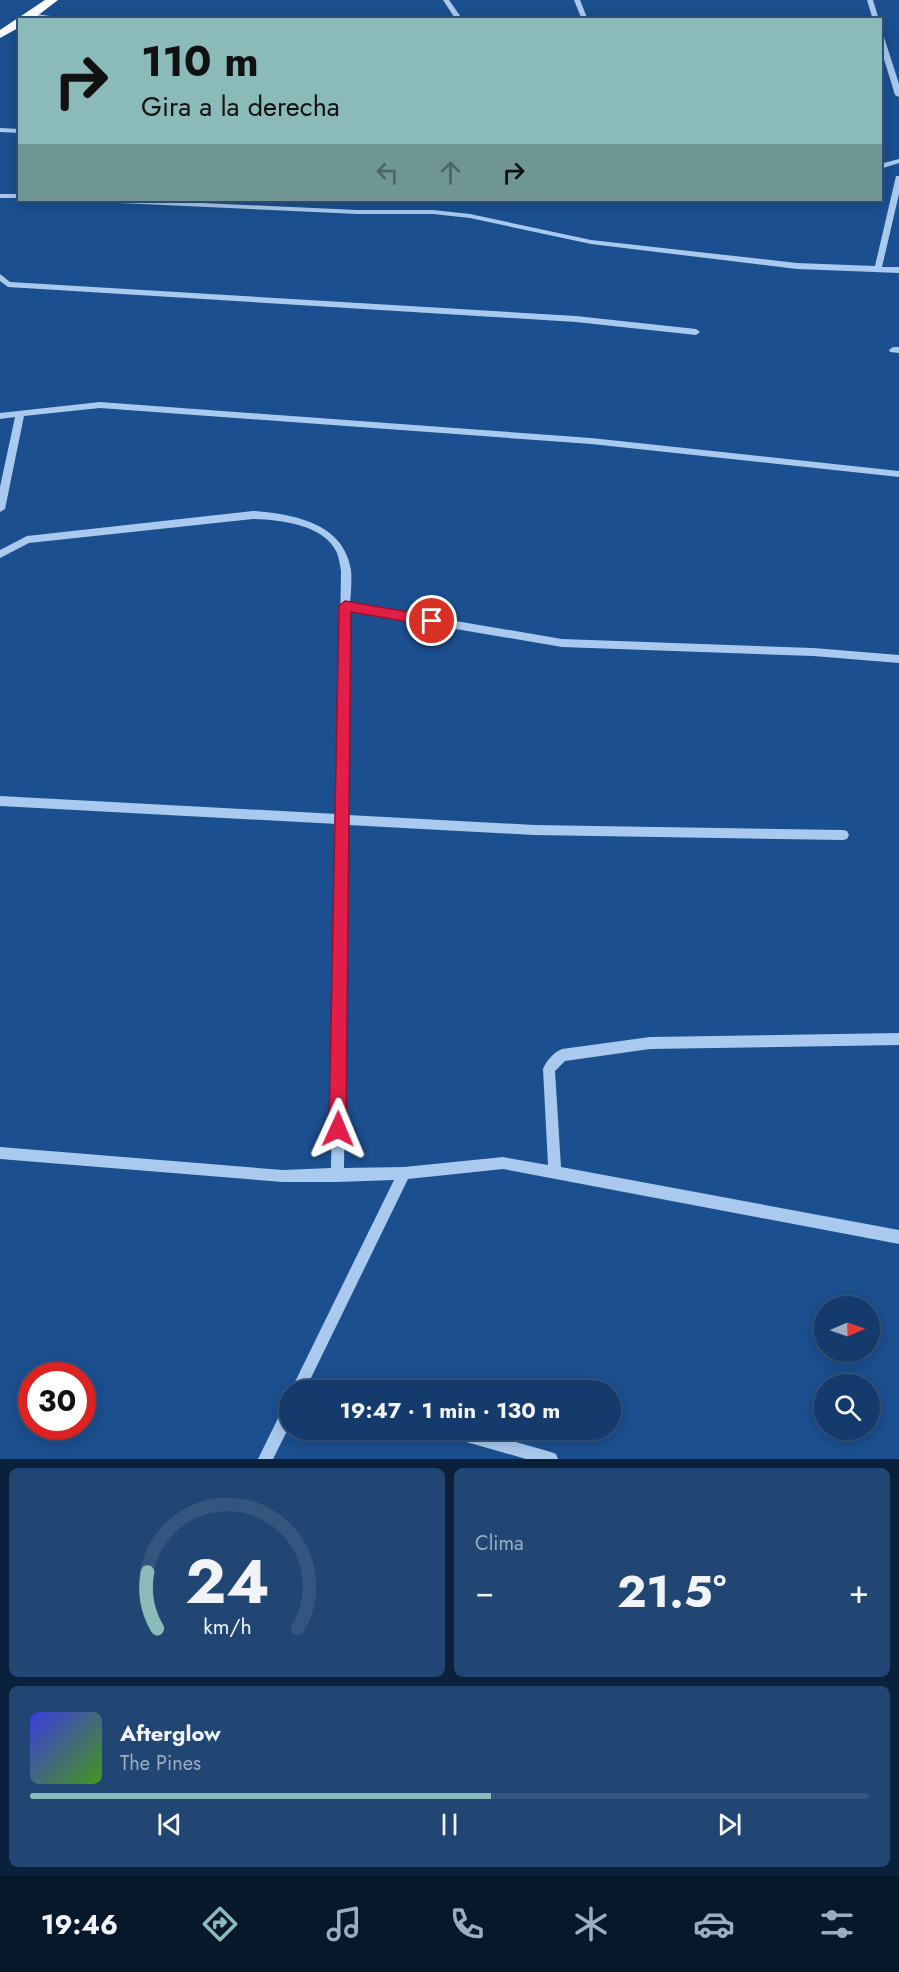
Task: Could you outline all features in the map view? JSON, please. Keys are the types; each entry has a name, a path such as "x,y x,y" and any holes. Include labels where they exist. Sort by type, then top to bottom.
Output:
{"highway":[{"path":"27,17 52,0"},
{"path":"0,35 18,23"}],"street":[{"path":"446,0 459,18"},
{"path":"577,0 584,18"},
{"path":"870,0 875,18"},
{"path":"882,40 899,94"},
{"path":"0,130 18,131"},
{"path":"882,166 899,162"},
{"path":"878,269 899,178"},
{"path":"0,196 18,196"},
{"path":"120,201 357,212 433,212 470,216 591,242 797,266 899,270"},
{"path":"357,212 358,201"},
{"path":"0,277 8,284 576,319 696,332"},
{"path":"0,416 111,406 591,441 899,474"},
{"path":"0,509 20,414"},
{"path":"0,554 27,540 253,515 288,517 321,533 339,548 346,571 337,1176"},
{"path":"345,606 562,643 813,652 899,659"},
{"path":"0,801 534,830 843,835"},
{"path":"555,1173 549,1069 562,1055 650,1044 899,1039"},
{"path":"0,1153 283,1176 404,1173 503,1163 899,1237"},
{"path":"308,1380 404,1173"},
{"path":"265,1459 279,1431"},
{"path":"484,1440 551,1459"}],"route":[{"path":"338,1129 345,606 432,621"}]}
